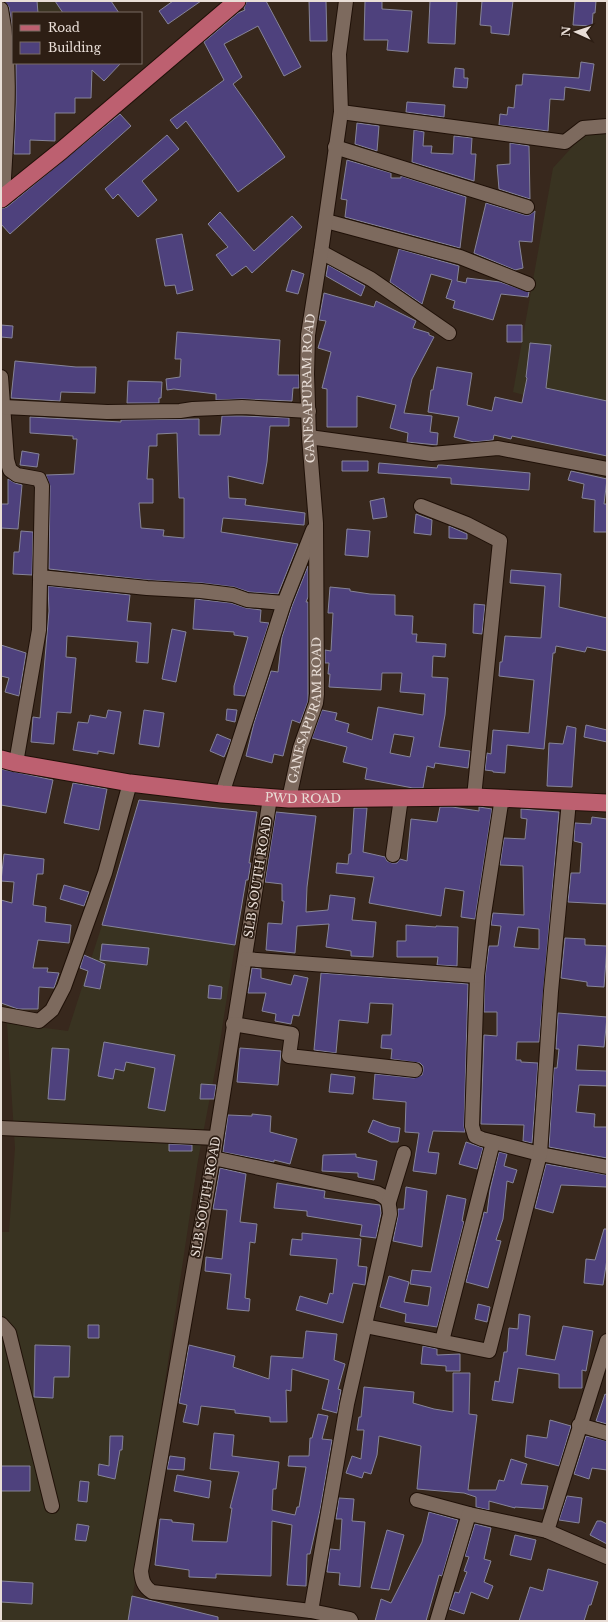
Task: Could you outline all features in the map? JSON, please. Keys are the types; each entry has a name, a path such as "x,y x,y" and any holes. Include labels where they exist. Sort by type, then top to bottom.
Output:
{"main road":[{"path":"2,198 62,151 237,1"},
{"name":"PWD ROAD","path":"9,761 130,783 270,798 502,797 607,803"}],"street":[{"name":"GANESAPURAM ROAD","path":"289,799 300,748 317,699 316,523 309,437 307,374 308,335 326,221 340,112 339,54 346,1"},
{"path":"1,9 6,34 9,86 2,198"},
{"path":"340,112 565,142 582,128 607,126"},
{"path":"335,147 527,207"},
{"path":"326,221 460,257 528,284"},
{"path":"321,252 370,279 449,333"},
{"path":"1,377 7,460 10,470 17,475 39,479 41,482 39,630 9,761"},
{"path":"4,407 107,412 180,411 242,407 309,411"},
{"path":"309,437 432,454 498,448 607,469"},
{"path":"421,506 467,524 500,541 474,797"},
{"path":"222,794 284,603 316,523"},
{"path":"40,577 146,588 201,591 233,595 247,600 284,603"},
{"path":"1,1014 39,1021 52,1010 64,987 105,873 130,783"},
{"path":"502,797 484,914 477,976 472,1126 475,1136 493,1142 540,1154 607,1167"},
{"name":"SLB SOUTH ROAD","path":"270,798 245,959 233,1024 213,1158 141,1571 142,1582 152,1592 311,1611"},
{"path":"393,855 401,798"},
{"path":"365,1326 489,1351 540,1154 551,991 569,801"},
{"path":"245,959 477,976"},
{"path":"233,1024 292,1034 289,1056 415,1070"},
{"path":"1,1128 216,1138"},
{"path":"442,1341 493,1142"},
{"path":"351,1621 350,1619 311,1611 347,1404 390,1214 389,1202 404,1153"},
{"path":"213,1158 377,1193 385,1197 389,1202"},
{"path":"1,1324 10,1333 52,1506"},
{"path":"547,1530 579,1425 607,1341"},
{"path":"579,1425 607,1433"},
{"path":"417,1500 469,1514 547,1530 607,1557"},
{"path":"437,1621 469,1514"}],"shaded area":[{"path":"1,1 72,1 58,12 12,12 12,49 1,50"},
{"path":"585,133 607,133 607,418 513,392 553,168"},
{"path":"102,925 235,945 218,1055 198,1160 136,1577 128,1621 1,1621 1,1232 9,1232 15,1148 7,1023 68,1031"}],"building":[{"path":"4,1 37,1 38,12 12,12 12,25 9,7"},
{"path":"55,1 111,1 118,12 62,12"},
{"path":"173,1 201,1 168,24 159,11"},
{"path":"247,1 266,1 301,67 284,76 258,26 224,44 242,77 233,84 285,157 238,192 186,121 177,129 170,120 224,80 204,42 238,13 245,10 244,8"},
{"path":"309,1 326,1 327,41 310,41"},
{"path":"365,1 382,1 382,9 412,11 408,52 387,50 388,40 364,40"},
{"path":"430,1 457,1 455,44 428,43"},
{"path":"482,1 513,1 509,35 491,33 491,26 480,25"},
{"path":"575,1 596,1 592,26 573,25"},
{"path":"581,62 594,64 590,91 565,87 564,100 550,99 548,131 499,125 500,114 507,115 508,107 514,108 516,85 522,85 523,74 579,78"},
{"path":"16,64 120,64 104,81 92,70 91,98 75,98 75,113 55,113 55,141 30,140 30,154 14,154"},
{"path":"455,68 464,69 464,78 468,78 467,88 453,87"},
{"path":"407,102 445,105 444,117 406,112"},
{"path":"120,114 131,126 10,234 1,224 1,209 7,207"},
{"path":"357,123 379,126 377,151 355,144"},
{"path":"414,130 424,132 423,146 432,146 431,153 453,154 454,136 472,138 471,154 476,154 474,181 412,162"},
{"path":"167,135 179,149 142,181 157,200 138,217 118,194 113,199 105,189"},
{"path":"510,143 529,146 530,199 499,189 497,165 510,164"},
{"path":"347,160 391,173 391,178 401,178 401,176 466,197 460,248 345,217 347,200 341,199"},
{"path":"486,203 525,215 529,215 535,211 532,242 519,241 523,268 515,270 474,253"},
{"path":"220,212 254,251 292,216 302,227 252,273 246,266 232,276 216,255 228,247 208,224"},
{"path":"182,234 193,290 177,294 175,285 165,286 156,239"},
{"path":"399,249 459,266 457,281 466,283 467,278 500,282 529,292 528,297 501,294 493,320 453,308 455,301 446,298 452,280 431,274 422,304 390,282"},
{"path":"328,265 365,286 361,296 326,276"},
{"path":"292,270 304,274 298,294 286,291"},
{"path":"324,293 374,307 376,301 416,321 413,328 429,333 429,335 434,337 412,379 404,413 432,416 430,432 438,433 437,445 407,442 408,433 390,428 396,405 357,396 357,427 327,427 327,389 322,388 331,352 318,348 326,321 319,320"},
{"path":"1,325 13,326 12,338 1,337"},
{"path":"507,325 522,325 522,342 507,342"},
{"path":"177,332 280,340 278,375 299,375 299,388 293,388 292,401 242,399 216,400 216,394 174,389 167,390 166,379 180,377 181,359 175,359"},
{"path":"530,343 551,345 546,388 607,401 607,456 512,436 511,439 494,435 493,440 474,442 454,437 459,417 428,412 431,390 433,390 437,367 472,373 467,405 492,411 495,397 522,403 527,378"},
{"path":"15,361 76,367 96,367 95,393 61,392 60,401 11,398"},
{"path":"128,381 162,382 161,398 159,398 159,403 127,403"},
{"path":"222,416 289,418 289,426 270,426 267,462 263,484 228,476 229,498 246,499 245,505 305,513 304,525 223,518 221,532 298,544 278,594 249,592 234,587 202,583 148,580 49,569 50,486 46,475 74,474 77,439 73,439 73,436 30,433 30,417 121,422 121,420 199,419 199,435 220,435","holes":["177,433 179,498 184,498 184,538 163,536 164,530 141,528 139,503 153,503 153,479 147,479 149,446 157,446 157,434"]},
{"path":"22,451 39,454 37,467 20,465"},
{"path":"342,461 368,461 368,471 342,471"},
{"path":"379,463 437,468 438,465 442,465 530,473 529,490 451,484 451,478 378,473"},
{"path":"571,471 607,479 604,504 607,504 607,532 594,532 595,500 582,498 584,484 568,480"},
{"path":"8,479 22,485 18,529 1,528 1,504 8,504"},
{"path":"384,498 387,517 373,519 370,501"},
{"path":"416,514 432,520 431,535 414,533"},
{"path":"449,526 467,534 467,539 449,538"},
{"path":"347,529 370,531 368,557 345,555"},
{"path":"21,531 33,532 32,575 13,574 14,552 19,552"},
{"path":"308,566 308,597 306,602 308,602 308,701 300,723 292,720 283,756 274,754 272,763 246,756 254,723 271,671 278,672 282,637 292,606"},
{"path":"511,570 561,574 559,607 607,618 607,651 587,647 585,652 556,646 555,653 553,653 544,749 507,745 505,773 485,770 487,753 491,754 493,730 529,733 534,680 499,676 505,636 541,638 545,586 510,583"},
{"path":"48,586 130,595 127,621 151,623 148,663 136,662 138,642 67,636 66,657 76,658 71,713 57,712 54,744 31,742 33,717 40,718 49,611"},
{"path":"330,587 350,589 350,591 370,594 395,595 395,615 413,616 412,634 417,634 416,642 446,644 445,657 433,656 432,677 448,678 445,715 439,747 470,751 468,768 435,763 434,768 427,766 423,788 413,788 365,779 367,768 343,762 347,747 312,738 322,710 337,713 335,720 349,724 347,732 372,740 378,707 423,715 425,694 400,692 402,673 382,673 381,690 329,687 329,663 325,663 325,650 331,651 333,613 328,613","holes":["394,734 414,737 410,757 390,753"]},
{"path":"195,599 231,603 246,608 261,610 260,622 269,623 245,696 234,695 234,686 248,637 234,635 234,632 193,629"},
{"path":"474,604 485,605 482,634 473,633"},
{"path":"172,629 186,632 176,682 162,679"},
{"path":"1,645 26,653 19,696 5,692 9,678 1,676"},
{"path":"227,709 237,710 235,722 226,720"},
{"path":"108,710 121,712 114,754 98,751 98,754 73,750 78,722 88,723 90,715 106,718"},
{"path":"144,710 164,713 159,747 139,744"},
{"path":"586,725 607,730 607,742 584,737"},
{"path":"567,726 576,728 572,787 547,786 549,743 563,744"},
{"path":"217,734 231,740 224,757 210,751"},
{"path":"1,769 53,780 46,813 1,805"},
{"path":"73,783 107,789 99,830 64,823"},
{"path":"139,800 257,812 249,863 251,863 248,880 246,880 235,945 102,925"},
{"path":"440,807 452,807 479,811 479,807 492,809 475,919 461,917 464,891 445,888 441,916 369,903 374,877 336,873 337,863 348,864 349,854 351,854 354,808 367,808 363,852 385,857 387,861 397,863 400,859 407,861 411,819 437,822"},
{"path":"521,809 559,812 539,1042 517,1042 516,1060 521,1060 521,1062 538,1063 532,1143 523,1141 524,1125 481,1124 484,1035 497,1036 497,1012 484,1012 485,977 489,946 498,946 501,926 491,925 493,913 524,915 523,866 500,865 504,838 525,839 527,819 521,818","holes":["518,927 539,929 539,949 514,947"]},
{"path":"276,812 316,816 307,887 306,912 328,910 330,895 355,898 352,920 376,922 373,957 351,956 351,951 326,947 329,924 297,926 295,953 266,950 268,923 282,924 284,901 282,901 282,884 265,882"},
{"path":"592,817 607,819 607,904 568,902 571,873 580,873 582,843 574,841 575,823 591,824"},
{"path":"4,854 44,859 43,874 37,874 33,905 46,907 45,922 71,925 69,943 38,940 33,968 48,968 47,972 59,973 54,988 39,987 38,1009 18,1009 1,1003 1,900 12,903 14,882 1,881"},
{"path":"64,885 89,892 84,906 60,899"},
{"path":"406,925 458,927 457,966 437,965 438,957 397,957 397,941 406,941"},
{"path":"565,938 585,939 585,945 607,946 604,987 587,986 587,982 561,978"},
{"path":"102,944 149,948 147,965 100,960"},
{"path":"84,955 105,964 100,989 84,986 88,971 80,968"},
{"path":"252,968 261,969 261,978 291,985 294,975 308,978 299,1016 293,1015 291,1024 275,1021 276,1014 262,1011 266,993 248,993"},
{"path":"321,973 468,984 465,1132 433,1131 428,1152 439,1153 436,1174 413,1171 419,1133 405,1132 406,1102 373,1099 375,1074 414,1078 422,1075 423,1071 423,1066 420,1063 391,1059 392,1049 381,1048 382,1035 391,1035 393,1004 370,1003 368,1023 339,1020 336,1053 314,1050"},
{"path":"209,985 222,987 221,999 208,998"},
{"path":"558,1013 607,1017 604,1047 578,1045 576,1070 607,1071 607,1086 579,1085 576,1112 595,1114 594,1127 607,1127 607,1158 549,1147 554,1068 557,1068 559,1049 556,1049"},
{"path":"104,1042 175,1055 165,1111 148,1108 155,1068 126,1062 124,1071 115,1069 113,1079 98,1076"},
{"path":"52,1048 69,1049 65,1100 48,1099"},
{"path":"240,1048 281,1051 278,1085 237,1082"},
{"path":"331,1074 355,1077 353,1094 329,1092"},
{"path":"201,1084 216,1085 214,1099 200,1099"},
{"path":"252,1114 271,1116 270,1132 297,1139 290,1164 223,1152 228,1115 252,1116"},
{"path":"373,1120 389,1126 400,1128 398,1142 391,1142 368,1132"},
{"path":"466,1142 483,1148 477,1169 459,1164"},
{"path":"169,1144 192,1145 192,1151 169,1151"},
{"path":"499,1152 507,1154 504,1166 517,1170 513,1183 507,1181 503,1219 496,1240 501,1241 488,1288 466,1282 484,1212 487,1213 490,1190"},
{"path":"356,1154 356,1157 377,1161 374,1180 358,1177 358,1173 322,1171 323,1155"},
{"path":"546,1164 607,1175 607,1187 561,1185 553,1213 535,1208"},
{"path":"220,1168 246,1174 240,1222 257,1224 255,1243 250,1242 245,1298 250,1299 249,1311 227,1309 231,1274 205,1271 206,1257 222,1259 227,1210 213,1209"},
{"path":"277,1183 325,1191 324,1198 380,1205 381,1213 376,1238 360,1236 362,1225 307,1216 307,1211 274,1208"},
{"path":"406,1187 427,1191 422,1247 393,1241 398,1209 404,1209"},
{"path":"447,1195 466,1199 462,1221 464,1222 437,1327 405,1322 406,1314 380,1307 389,1276 409,1282 404,1302 428,1306 431,1287 410,1284 412,1270 431,1272"},
{"path":"604,1229 607,1229 607,1259 603,1285 584,1283 586,1259 595,1260"},
{"path":"302,1233 361,1239 358,1266 367,1267 365,1285 353,1283 343,1323 296,1310 300,1296 327,1304 330,1293 333,1294 337,1259 290,1255 292,1239 302,1240"},
{"path":"478,1304 490,1307 487,1322 475,1319"},
{"path":"519,1314 530,1316 526,1355 555,1360 563,1326 593,1331 586,1371 582,1370 582,1388 559,1388 559,1374 518,1368 513,1403 492,1400 495,1381 499,1382 504,1352 507,1352 509,1328 518,1329"},
{"path":"88,1325 99,1325 99,1338 88,1338"},
{"path":"306,1331 337,1334 334,1360 345,1364 338,1389 341,1390 337,1413 322,1409 329,1380 292,1369 291,1391 286,1390 287,1422 270,1422 270,1417 235,1413 235,1410 201,1406 198,1425 183,1422 187,1405 179,1403 189,1345 235,1356 233,1367 269,1379 271,1356 303,1358"},
{"path":"35,1345 70,1346 69,1377 54,1377 53,1398 34,1397"},
{"path":"423,1346 437,1349 437,1355 460,1354 460,1371 446,1371 446,1366 421,1364"},
{"path":"453,1373 470,1373 469,1414 477,1415 468,1490 496,1490 499,1480 504,1481 511,1459 527,1464 521,1484 548,1486 543,1509 515,1508 489,1501 489,1510 476,1507 476,1497 464,1493 417,1489 421,1446 379,1436 377,1455 371,1474 364,1472 362,1478 346,1473 352,1456 361,1459 364,1430 357,1430 359,1417 361,1417 364,1387 414,1392 413,1403 434,1409 453,1412"},
{"path":"605,1394 607,1395 607,1424 596,1421"},
{"path":"318,1414 328,1416 322,1439 332,1440 320,1510 310,1554 307,1554 306,1586 287,1585 292,1525 272,1521 271,1576 216,1574 216,1578 189,1577 189,1570 155,1565 160,1519 172,1520 172,1522 194,1524 192,1541 227,1542 232,1508 230,1508 239,1472 210,1469 214,1433 234,1435 232,1456 279,1462 276,1489 273,1489 272,1510 295,1515 297,1507 299,1507 306,1467 288,1466 289,1456 309,1456 310,1438 312,1438"},
{"path":"550,1420 571,1426 559,1466 525,1457 527,1435 547,1438"},
{"path":"110,1436 123,1436 122,1450 120,1450 115,1479 98,1475 99,1464 109,1466"},
{"path":"586,1436 607,1441 607,1470 592,1468 589,1479 574,1474"},
{"path":"170,1456 185,1458 184,1470 167,1469"},
{"path":"1,1466 30,1466 30,1491 1,1491"},
{"path":"177,1475 211,1481 209,1498 174,1491"},
{"path":"80,1481 89,1482 87,1502 78,1501"},
{"path":"567,1496 582,1498 579,1523 559,1520"},
{"path":"339,1498 354,1499 352,1521 365,1522 360,1587 339,1585 340,1573 327,1572 330,1549 340,1550 342,1519 336,1519"},
{"path":"429,1512 458,1520 442,1576 439,1575 426,1621 375,1621 381,1599 391,1603 422,1542"},
{"path":"597,1521 607,1524 607,1544 590,1535"},
{"path":"77,1524 89,1526 86,1541 75,1540"},
{"path":"475,1524 491,1528 484,1559 491,1561 484,1582 493,1586 488,1599 471,1592 464,1614 449,1609 455,1592 459,1593 467,1572 464,1571 469,1557 465,1556"},
{"path":"387,1530 404,1535 389,1590 371,1588"},
{"path":"515,1535 536,1540 531,1560 510,1555"},
{"path":"548,1569 598,1582 584,1621 519,1621 530,1587 543,1591"},
{"path":"1,1581 33,1583 32,1604 1,1602"},
{"path":"132,1596 218,1617 218,1621 128,1621"}]}
